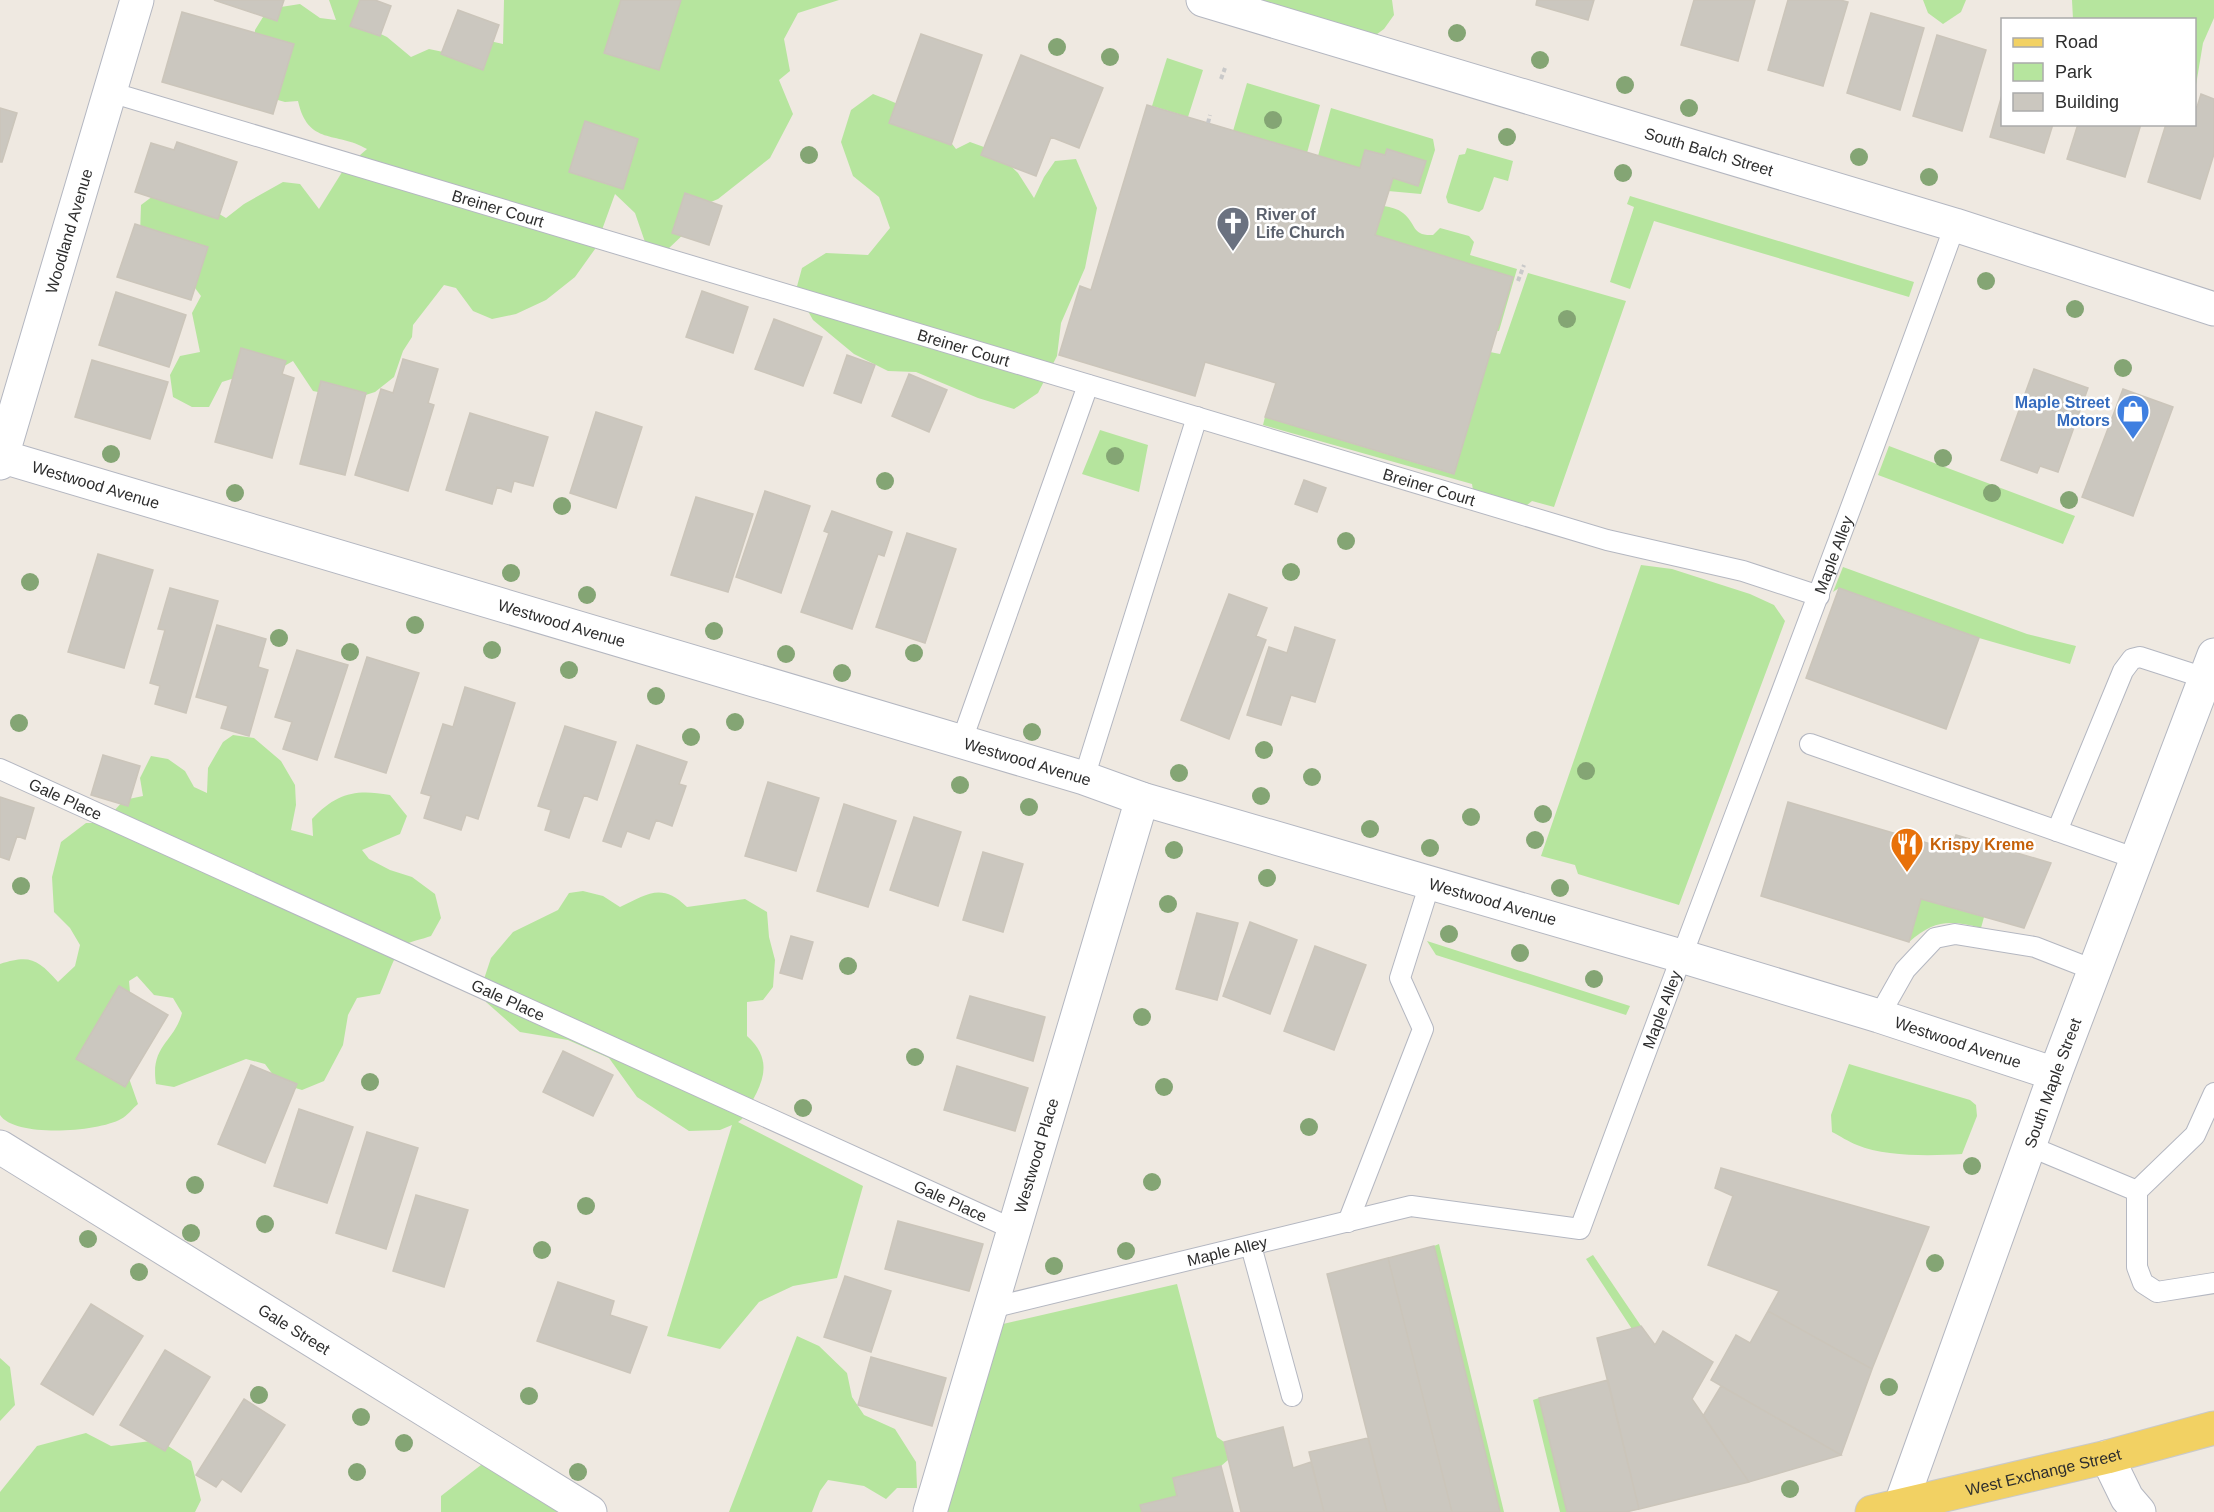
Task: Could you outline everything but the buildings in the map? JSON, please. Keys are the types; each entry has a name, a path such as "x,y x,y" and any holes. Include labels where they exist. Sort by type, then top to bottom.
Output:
{"main road":[{"name":"West Exchange Street","path":"1890,1509 2107,1457 2214,1428"}],"street":[{"name":"Woodland Avenue","path":"1,458 137,0"},
{"name":"South Balch Street","path":"1203,0 1955,225 2214,309"},
{"name":"Westwood Avenue","path":"1,458 1084,778 1142,799 1681,956 1879,1016 2055,1074"},
{"name":"South Maple Street","path":"1890,1509 2030,1146 2094,970 2210,667"},
{"name":"Westwood Place","path":"930,1512 1142,799"},
{"name":"Gale Street","path":"0,1147 590,1512"},
{"path":"2107,1457 2127,1498 2139,1512"}],"lane":[{"name":"Breiner Court","path":"110,92 1607,540 1743,572 1819,596"},
{"name":"Maple Alley","path":"991,1308 1412,1206 1580,1229 1681,956 1819,596 1955,225"},
{"path":"961,743 1088,385"},
{"path":"1084,778 1197,417"},
{"path":"2057,831 2123,671 2132,659 2140,657 2210,667"},
{"path":"1810,744 2137,859"},
{"name":"Gale Place","path":"0,769 1015,1230"},
{"path":"1348,1222 1423,1029 1400,978 1430,883"},
{"path":"1879,1016 1905,970 1935,938 1955,934 2035,947 2094,970"},
{"path":"2214,1093 2195,1135 2137,1191 2137,1267 2143,1283 2157,1292 2214,1283"},
{"path":"2030,1146 2137,1191"},
{"path":"1251,1246 1292,1396"}],"path":[{"path":"1221,79 1225,68"},
{"path":"1208,123 1210,115"},
{"path":"1518,281 1524,265"}],"green space":[{"path":"329,0 376,0 366,27 387,37 411,57 429,49 448,53 481,39 503,44 504,0 839,0 798,13 784,39 790,71 779,80 793,114 770,158 718,199 685,213 688,230 667,250 645,242 635,213 615,194 595,249 575,277 546,300 516,314 492,319 473,311 456,288 444,285 413,325 412,337 403,351 394,377 375,392 353,399 313,391 293,361 272,373 241,376 222,382 209,407 192,407 173,397 170,375 180,356 200,352 192,313 201,296 186,276 140,235 141,205 169,184 226,218 244,204 283,182 300,184 319,209 344,169 367,149 316,131 303,115 298,101 285,102 267,97 254,59 255,30 268,9 300,4 320,18 336,20"},
{"path":"1238,0 1392,0 1394,15 1384,29 1366,42 1310,14 1286,21"},
{"path":"1923,0 1966,0 1961,12 1943,24 1928,13"},
{"path":"2072,0 2214,0 2214,18 2203,43 2196,85 2196,18 2073,18"},
{"path":"1167,58 1203,70 1188,117 1152,106"},
{"path":"1247,83 1320,105 1307,153 1233,131"},
{"path":"873,94 919,115 939,130 956,149 970,142 995,151 1018,173 1034,198 1055,161 1076,159 1097,208 1085,268 1061,323 1057,356 1038,393 1014,409 978,398 916,372 888,371 854,354 813,320 796,290 802,268 826,253 868,255 890,228 879,197 853,176 841,142 851,110"},
{"path":"1331,108 1433,139 1435,150 1421,194 1388,191 1393,178 1418,185 1425,161 1387,149 1385,155 1366,150 1360,168 1318,156"},
{"path":"1467,148 1513,161 1508,181 1494,177 1483,209 1479,212 1448,203 1446,197 1459,155 1465,154"},
{"path":"1630,196 1914,282 1909,297 1654,221 1630,289 1610,282 1634,207 1627,204"},
{"path":"1384,206 1403,213 1421,234 1433,235 1440,228 1469,236 1474,242 1470,255 1517,269 1499,331 1497,331 1513,277 1375,235"},
{"path":"1528,273 1626,301 1554,507 1532,501 1522,509 1473,490 1472,484 1263,425 1265,417 1453,474 1490,352 1500,354"},
{"path":"1100,430 1148,445 1139,492 1082,474"},
{"path":"1889,446 2075,516 2063,544 1878,475"},
{"path":"1641,565 1672,569 1750,594 1774,605 1785,621 1679,905 1578,874 1575,865 1541,856"},
{"path":"1843,567 2027,634 2076,646 2070,664 1979,638 1839,588 1833,592"},
{"path":"233,735 254,738 281,761 295,785 296,805 291,830 313,836 312,819 338,798 357,793 390,795 407,816 400,834 362,850 369,859 390,870 412,877 435,894 441,918 431,936 403,946 393,962 380,994 357,998 348,1015 343,1045 324,1081 302,1090 279,1083 265,1064 246,1059 174,1087 156,1084 155,1071 159,1052 174,1031 182,1013 173,998 154,995 137,976 129,981 132,1015 125,1067 138,1104 121,1119 110,1124 77,1130 39,1130 9,1122 0,1115 0,964 19,960 33,961 58,982 75,966 80,945 70,928 54,912 52,877 61,842 86,823 103,823 124,800 143,796 140,778 151,756 168,759 185,771 194,787 207,793 208,768 223,742"},
{"path":"583,891 603,896 620,907 646,895 662,893 678,899 687,907 745,899 767,912 769,937 775,960 773,987 763,1000 747,1002 747,1036 756,1046 764,1067 759,1087 742,1119 738,1122 863,1186 837,1278 793,1286 759,1302 720,1349 667,1336 732,1125 720,1130 689,1131 637,1097 609,1058 568,1040 520,1032 486,1002 483,982 491,958 513,932 558,910 569,893"},
{"path":"1921,899 1984,917 1981,928 1951,923 1943,924 1926,929 1909,942"},
{"path":"1427,941 1630,1006 1626,1015 1436,955"},
{"path":"1849,1064 1970,1100 1976,1105 1977,1116 1962,1154 1923,1155 1881,1152 1857,1145 1832,1132 1831,1115"},
{"path":"1439,1244 1504,1512 1500,1512 1434,1246"},
{"path":"1593,1255 1641,1326 1632,1329 1586,1259"},
{"path":"1177,1284 1217,1437 1224,1442 1228,1460 1221,1466 1173,1478 1177,1496 1141,1507 1142,1512 947,1512 1003,1324"},
{"path":"797,1336 819,1346 847,1373 852,1397 864,1415 895,1429 916,1462 917,1488 897,1488 886,1499 864,1486 828,1480 820,1491 812,1512 729,1512"},
{"path":"0,1358 10,1367 15,1405 0,1421"},
{"path":"1539,1398 1567,1512 1560,1512 1533,1400"},
{"path":"86,1433 111,1446 159,1440 191,1461 201,1500 195,1512 0,1512 0,1492 37,1446"},
{"path":"481,1465 532,1467 579,1512 441,1512 441,1496"}],"place":[{"name":"River of Life Church","path":"1233,252"},
{"name":"Maple Street Motors","path":"2133,440"},
{"name":"Krispy Kreme","path":"1907,873"}]}
